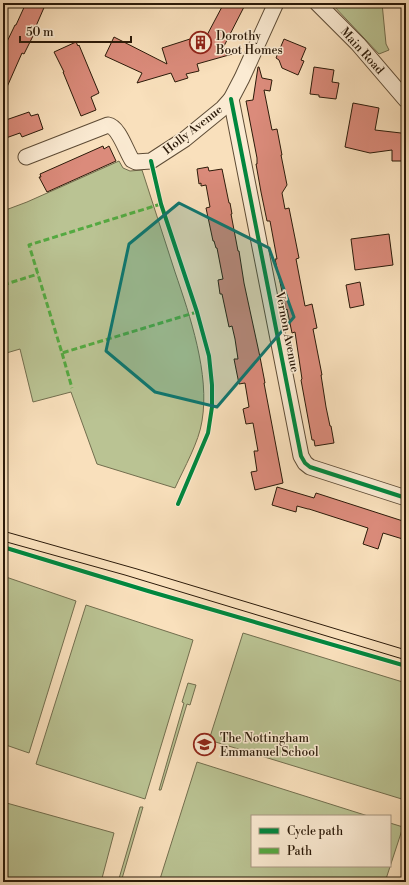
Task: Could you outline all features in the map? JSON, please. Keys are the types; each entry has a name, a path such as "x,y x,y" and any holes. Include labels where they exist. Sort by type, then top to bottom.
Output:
{"street":[{"name":"Holly Avenue","path":"26,157 108,125 112,126 116,130 132,160 136,162 151,161 185,139 223,108 231,99 276,3"},
{"name":"Main Road","path":"317,3 358,44 406,100"},
{"name":"Vernon Avenue","path":"231,99 301,456 304,464 406,498"}],"highlighted area":[{"path":"179,203 269,248 294,317 217,407 155,392 106,351 129,244"}],"green space":[{"path":"331,3 382,3 386,44 389,50 379,54"},
{"path":"119,161 123,168 130,171 142,170 187,307 201,365 204,403 202,421 195,446 175,488 97,464 71,392 33,402 20,349 3,354 3,211 27,202"},
{"path":"3,576 76,601 29,753 3,744"},
{"path":"86,605 193,640 145,799 36,764"},
{"path":"243,633 406,683 405,800 209,740"},
{"path":"188,683 196,685 190,705 187,704 161,790 159,790 184,703 182,702"},
{"path":"197,762 365,815 251,815 251,867 390,867 385,882 170,882 160,879"},
{"path":"3,802 114,833 101,882 3,882"},
{"path":"140,807 143,807 121,882 118,882"},
{"path":"391,823 403,827 391,864"}],"building":[{"path":"26,3 46,3 33,33 34,34 24,54 22,53 3,96 3,50"},
{"name":"Dorothy Boot Homes","path":"224,3 246,3 223,48 236,53 197,64 199,71 186,74 188,78 175,82 171,73 137,83 142,73 105,56 114,37 167,64 162,48 190,39 191,42 206,37"},
{"path":"284,39 306,48 301,60 304,61 298,75 282,68 279,60 276,58"},
{"path":"76,42 78,46 79,45 99,93 91,97 96,110 81,116 64,72 54,52"},
{"path":"258,67 262,78 272,80 270,91 264,90 272,130 277,129 282,155 287,185 282,193 285,209 289,208 299,258 296,259 305,306 312,304 317,328 313,329 322,375 326,407 334,443 315,446 314,440 312,440 301,380 295,332 292,333 287,309 286,310 275,259 277,259 270,221 267,221 261,192 256,164 257,158 246,101 253,100"},
{"path":"314,67 334,70 332,82 339,83 336,99 319,97 319,95 310,94"},
{"path":"353,103 379,108 375,130 401,133 406,138 404,161 392,161 392,150 370,153 345,147"},
{"path":"29,112 31,116 38,114 43,129 22,137 20,133 3,139 3,121"},
{"path":"103,146 104,149 109,146 116,161 47,192 39,177 41,177 40,174"},
{"path":"208,167 209,171 222,169 260,357 283,483 255,490 251,472 257,471 254,451 258,451 253,423 246,424 243,409 249,407 245,383 239,384 234,359 238,359 235,339 232,326 229,327 222,294 220,294 218,280 223,279 217,248 213,241 206,208 210,207 206,185 201,186 201,183 199,184 197,169"},
{"path":"389,234 393,265 355,270 351,239"},
{"path":"360,282 364,305 350,308 346,285"},
{"path":"277,487 314,498 316,493 406,522 406,540 383,533 378,549 363,544 368,528 297,506 296,512 272,505"}],"tram line":[{"path":"3,531 137,569 406,650"},
{"path":"3,541 125,575 406,660"}],"marked path":[{"path":"161,204 29,245 62,353 197,312"},
{"path":"3,285 38,274"},
{"path":"62,353 72,388"}],"cycle path":[{"path":"231,99 301,456 305,463 310,467 406,498"},
{"path":"151,161 161,204 197,312 209,356 212,385 212,407 208,433 178,504"},
{"path":"3,547 406,666"}],"place":[{"name":"Dorothy Boot Homes","path":"201,43"},
{"name":"The Nottingham Emmanuel School","path":"204,745"}]}
